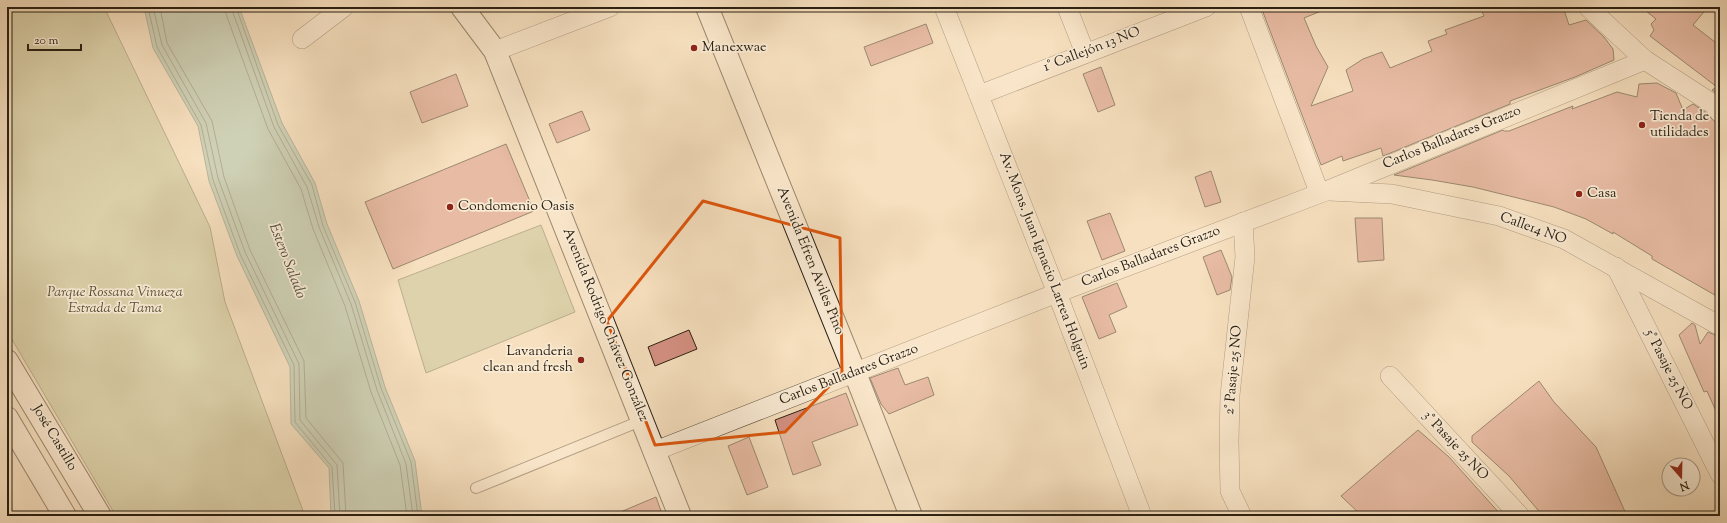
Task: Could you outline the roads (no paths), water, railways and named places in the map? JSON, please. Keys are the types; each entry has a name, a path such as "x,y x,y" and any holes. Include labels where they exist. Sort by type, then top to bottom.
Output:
{"street":[{"path":"302,39 344,7"},
{"name":"Avenida Rodrigo Chávez González","path":"462,7 495,51 680,516"},
{"path":"495,51 610,7"},
{"name":"Avenida Efren Aviles Pino","path":"707,7 855,373 910,516"},
{"name":"Av. Mons. Juan Ignacio Larrea Holguin","path":"944,7 1057,293 1142,516"},
{"path":"1067,7 1085,53"},
{"name":"1° Callejón 13 NO","path":"979,94 1085,53 1186,10 1206,7"},
{"path":"1249,7 1323,191"},
{"path":"1588,7 1645,60 1713,104 1720,113"},
{"name":"Carlos Balladares Grazzo","path":"655,451 1057,293 1323,191 1645,60"},
{"name":"Calle14 NO","path":"1323,191 1392,194 1499,216 1564,239 1720,326"},
{"name":"2° Pasaje 25 NO","path":"1242,516 1230,491 1229,442 1230,395 1245,257 1243,222"},
{"name":"5° Pasaje 25 NO","path":"1616,267 1720,474"},
{"name":"José Castillo","path":"7,361 100,516"},
{"name":"3° Pasaje 25 NO","path":"1390,376 1520,516"},
{"path":"10,430 64,516"}],"lane":[{"path":"476,488 643,420"}],"water":[{"name":"Estero Salado","path":"144,7 239,7 282,123 315,183 327,224 359,301 385,387 415,461 422,516 331,516 329,468 291,424 290,367 237,256 209,181 198,126 153,48"}],"place":[{"name":"Manexwae","path":"694,48"},
{"name":"Tienda de utilidades","path":"1642,125"},
{"name":"Casa","path":"1579,194"},
{"name":"Condomenio Oasis","path":"450,207"},
{"name":"Lavanderia clean and fresh","path":"581,360"}],"park label":[{"name":"Parque Rossana Vinueza Estrada de Tama","path":"115,302"}]}
